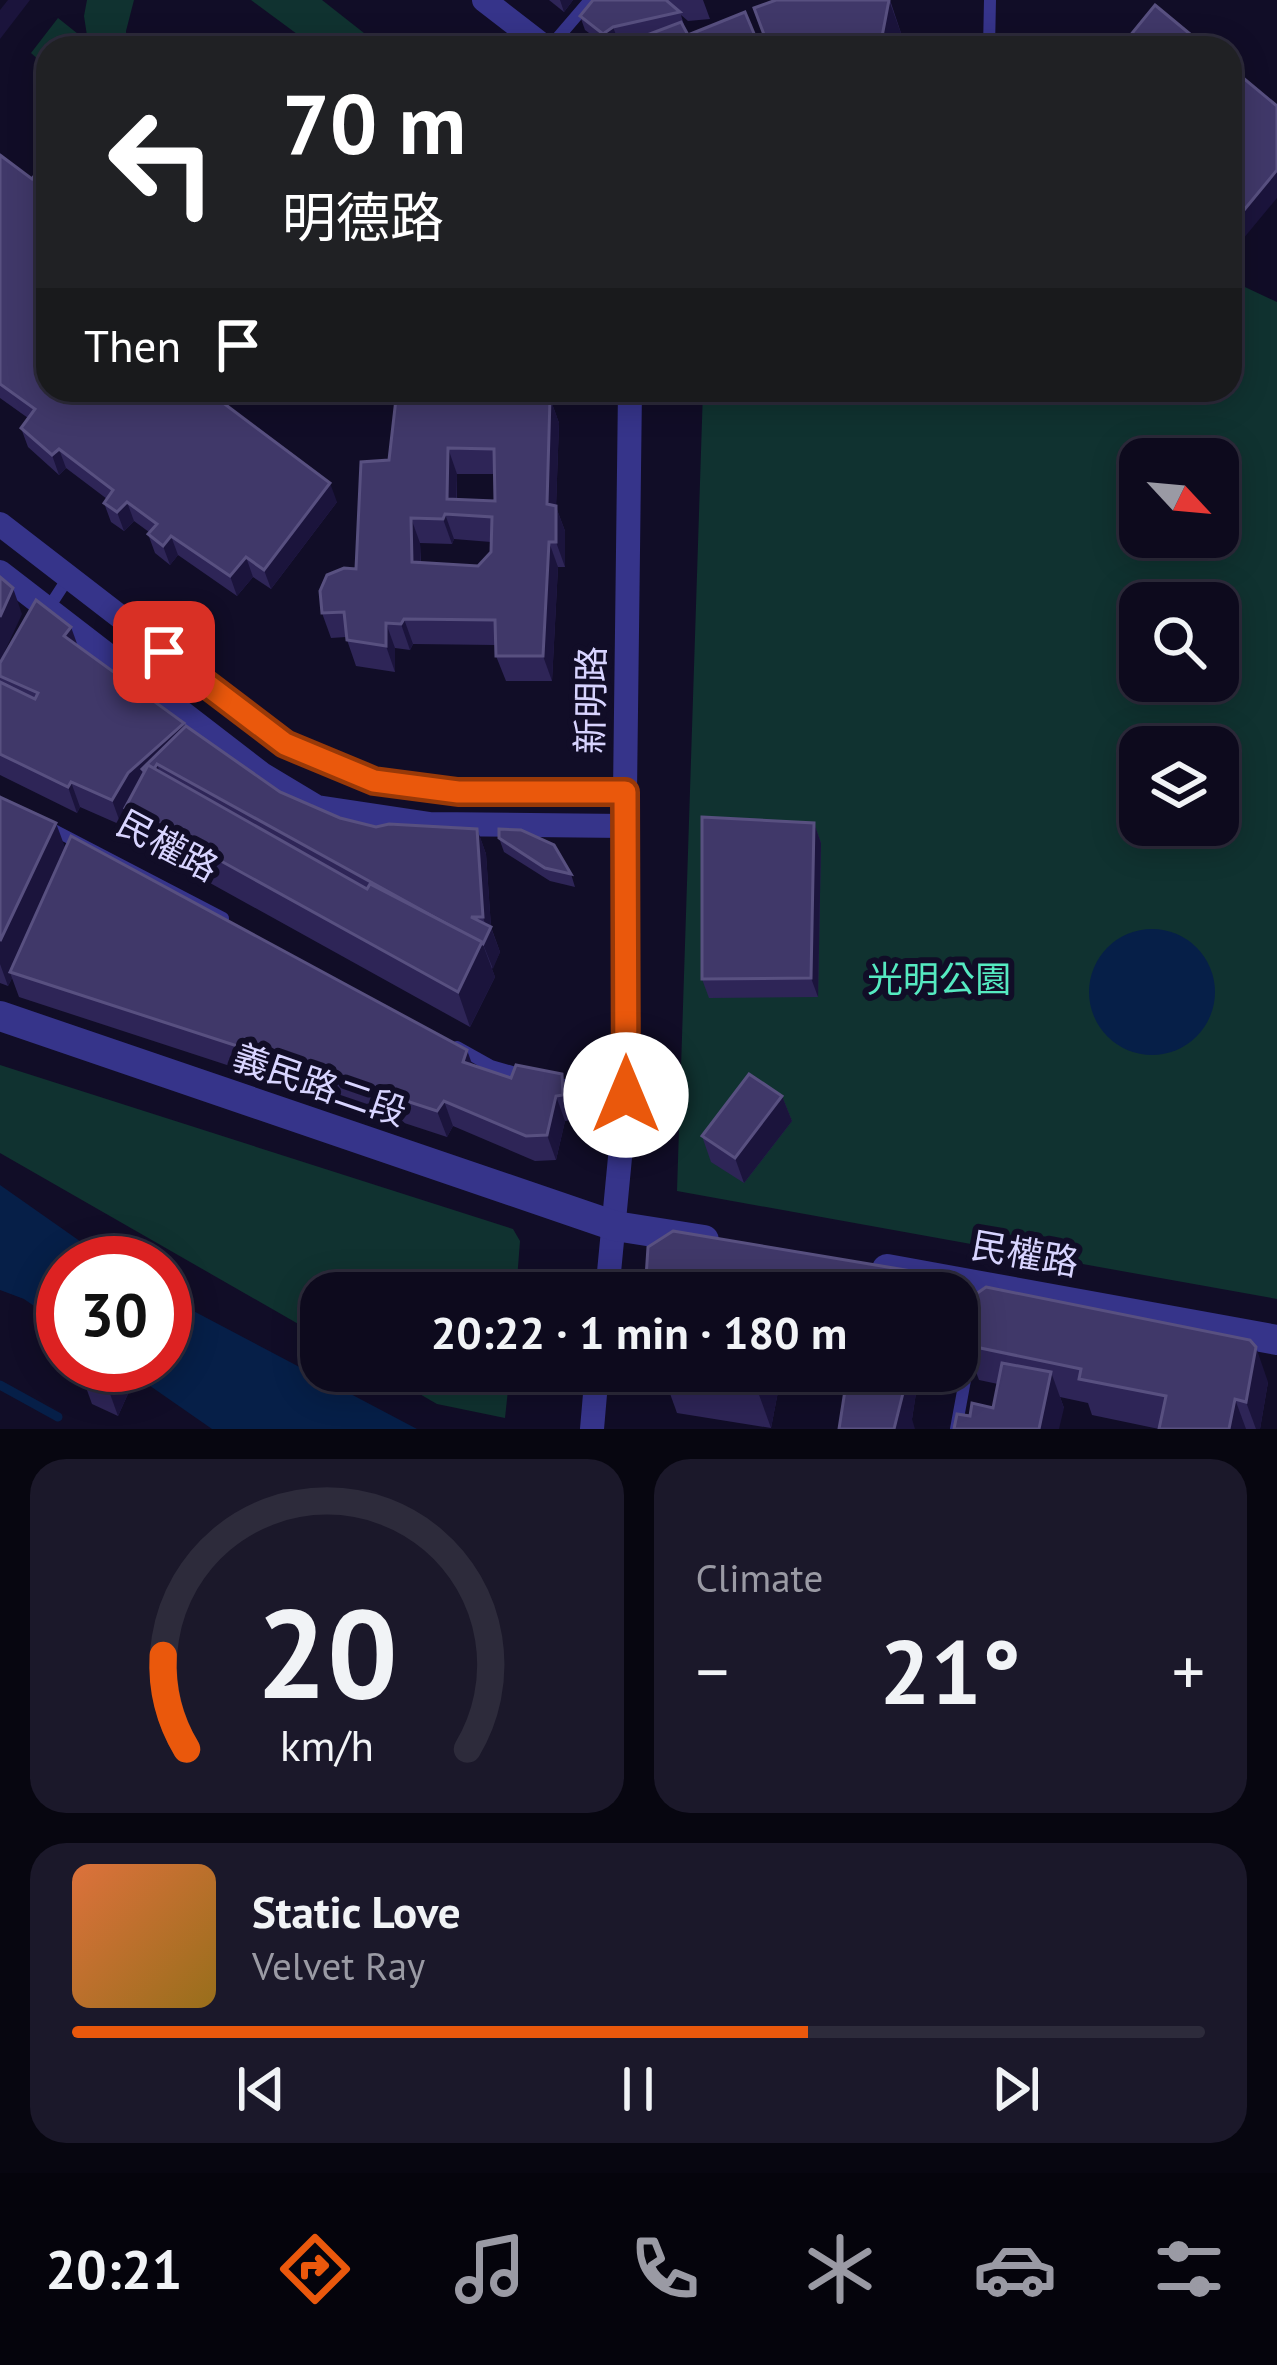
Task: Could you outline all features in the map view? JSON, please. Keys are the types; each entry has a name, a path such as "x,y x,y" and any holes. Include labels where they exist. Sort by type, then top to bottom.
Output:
{"street":[{"path":"484,0 531,36"},
{"name":"新明路","path":"610,1272 626,1095 630,402"},
{"path":"0,524 285,744 374,781 458,792 625,792"},
{"path":"0,572 42,618 262,775 316,807 430,824 625,826"},
{"name":"義民路二段","path":"0,1016 615,1226"},
{"path":"615,1226 735,1245"},
{"name":"民權路","path":"853,1263 981,1295 1277,1340"},
{"path":"592,1429 595,1392"}],"lane":[{"path":"558,36 590,0"},
{"path":"989,36 990,0"},
{"path":"42,618 68,578"},
{"name":"民權路","path":"38,823 240,928"},
{"path":"449,1043 491,1066 550,1083 626,1095"},
{"path":"956,1429 963,1392"}],"green space":[{"path":"87,0 134,0 126,36 87,36"},
{"path":"251,0 322,0 368,36 300,36"},
{"path":"58,18 80,36 44,36"},
{"name":"光明公園","path":"1242,286 1277,302 1277,1299 677,1191 703,402 1242,402"},
{"path":"0,1065 513,1229 520,1241 518,1272 300,1272 300,1325 192,1263 192,1236 145,1236 0,1153"},
{"path":"416,1392 508,1392 505,1418 437,1404"}],"water":[{"path":"1152,929 1176,934 1197,947 1210,968 1215,992 1210,1016 1197,1037 1176,1050 1152,1055 1128,1050 1107,1037 1094,1016 1089,992 1094,968 1107,947 1128,934"},
{"path":"0,1185 73,1236 36,1236 36,1307 0,1290"},
{"path":"192,1310 300,1367 300,1392 347,1392 417,1429 212,1429 159,1392 192,1392"}],"building":[{"path":"593,0 666,0 680,12 613,27 603,34 580,16"},
{"path":"776,0 889,0 882,36 764,36 754,8"},
{"path":"1155,5 1192,36 1130,36"},
{"path":"745,12 755,36 646,36 681,22 688,35"},
{"path":"1242,77 1277,106 1277,170 1242,212"},
{"path":"0,155 32,179 36,174 36,402 222,402 330,483 264,570 246,557 230,576 171,536 163,546 148,534 157,524 127,502 117,512 104,503 113,490 59,449 52,455 21,428 35,409 0,384"},
{"path":"396,402 550,402 547,504 556,506 556,542 549,542 543,656 496,656 495,620 404,619 401,624 386,623 386,646 347,640 344,612 322,613 320,591 327,575 356,569 361,462 389,460","holes":["448,448 494,449 495,501 447,499","492,517 491,552 478,566 412,562 411,518"]},
{"path":"0,577 13,588 0,617"},
{"path":"36,600 71,627 64,636 184,723 128,773 112,800 71,782 68,787 0,754 0,682 35,699 38,693 0,676 0,663"},
{"path":"186,726 280,792 340,818 376,827 477,829 483,917 471,917 491,927 483,944 157,764 154,769 148,765 145,772 142,769"},
{"path":"148,765 367,889 370,884 482,942 458,992 125,808"},
{"path":"0,797 56,823 0,941"},
{"path":"702,817 814,823 811,978 702,979"},
{"path":"499,829 521,830 554,845 571,874 545,868 499,838"},
{"path":"71,836 467,1050 463,1062 511,1078 516,1065 562,1074 563,1095 556,1096 547,1135 526,1136 444,1101 437,1111 10,972"},
{"path":"749,1074 782,1096 735,1158 702,1136"},
{"path":"673,1231 917,1272 646,1272 648,1247"},
{"path":"986,1287 1250,1340 1256,1347 1246,1402 1235,1399 1229,1429 1159,1429 1166,1396 1079,1379 1081,1369 978,1348 978,1293"},
{"path":"1002,1363 1051,1372 1039,1429 954,1429 957,1414 970,1416 972,1403 993,1408"},
{"path":"845,1392 903,1393 894,1429 839,1429"}],"waterway":[{"path":"0,1385 58,1417"}],"route":[{"path":"164,652 285,744 374,781 458,792 625,792 626,1095"}]}
